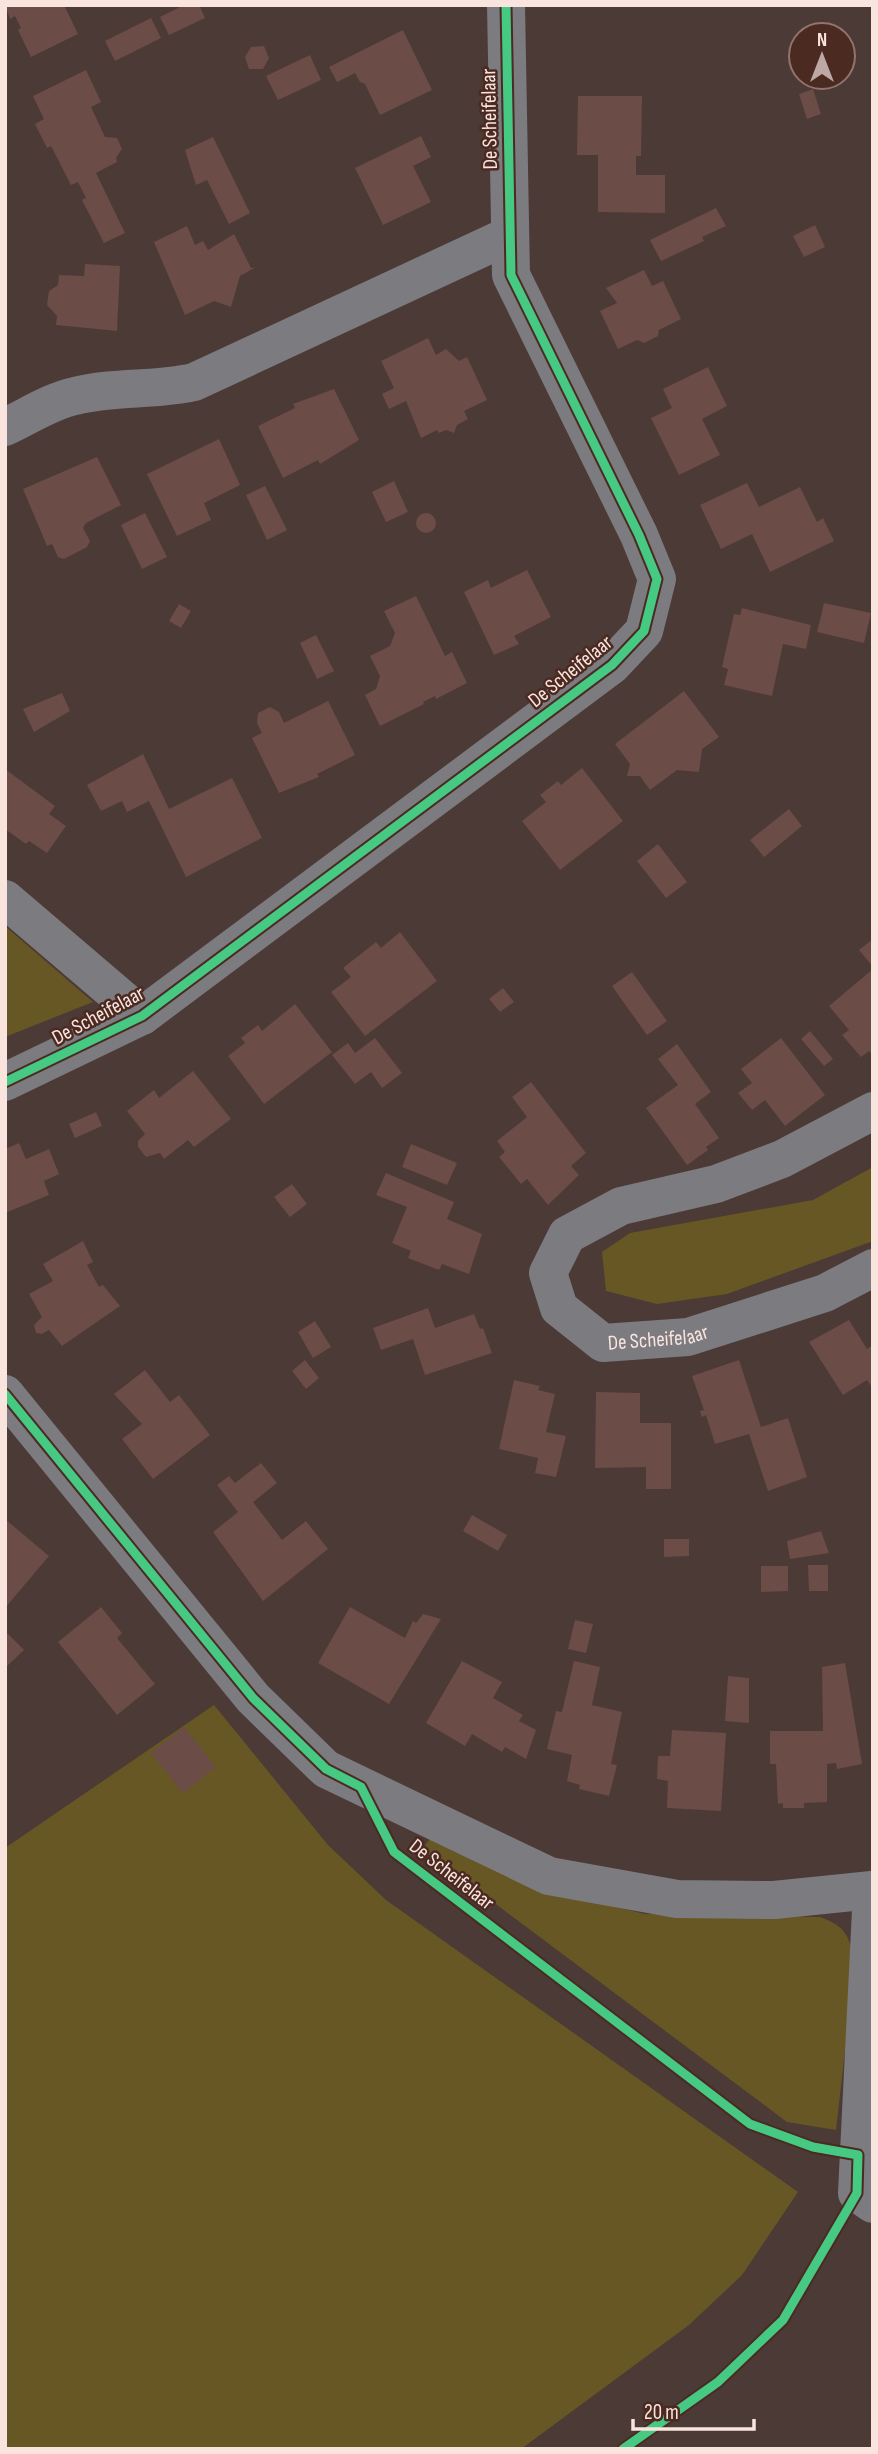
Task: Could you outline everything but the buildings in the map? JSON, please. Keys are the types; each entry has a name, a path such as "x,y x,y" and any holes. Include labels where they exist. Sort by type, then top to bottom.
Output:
{"street":[{"name":"De Scheifelaar","path":"5,1082 142,1016 612,664 644,631 657,579 639,535 511,275 508,236 506,5"},
{"path":"5,427 71,396 106,390 166,388 194,382 508,236"},
{"name":"De Scheifelaar","path":"5,899 142,1016"},
{"name":"De Scheifelaar","path":"873,1111 760,1167 716,1184 621,1206 567,1235 548,1273 559,1308 603,1343 688,1337 825,1293 873,1268"},
{"name":"De Scheifelaar","path":"5,1394 253,1698 326,1769 549,1876 677,1899 774,1900 872,1890 865,2199"}],"shaded area":[{"path":"5,926 93,1002 5,1037"},
{"path":"873,1167 873,1241 727,1294 657,1304 606,1291 602,1252 630,1233 813,1200"},
{"path":"214,1705 328,1845 386,1900 798,2192 742,2275 689,2325 521,2449 5,2449 5,1848"},
{"path":"430,1839 525,1885 645,1914 820,1917 836,1925 848,1939 855,1963 836,2130 787,2122 422,1849"}],"cycle path":[{"path":"5,1082 142,1016 612,665 644,631 657,579 639,535 511,275 506,5"},
{"path":"5,1394 253,1698 326,1769 361,1787 394,1852 750,2124 813,2147 858,2155 857,2193 783,2320 718,2382 623,2449"}]}
